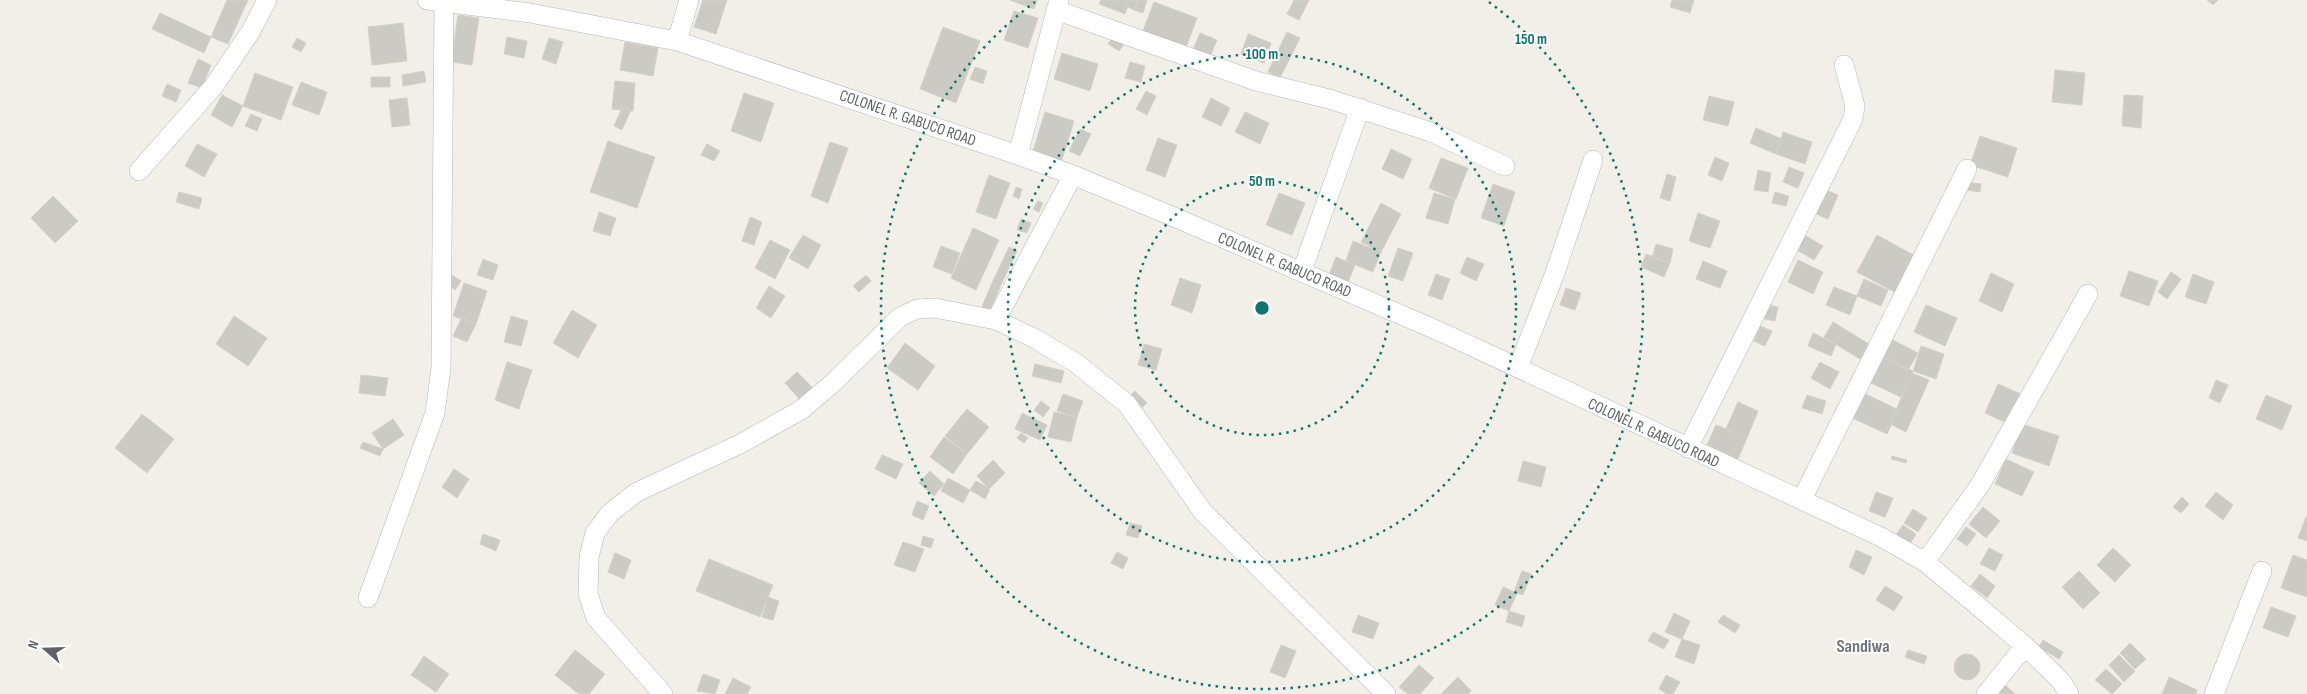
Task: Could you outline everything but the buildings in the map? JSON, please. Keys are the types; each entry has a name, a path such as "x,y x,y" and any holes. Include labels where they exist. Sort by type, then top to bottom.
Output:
{"street":[{"path":"139,171 214,86 251,31 267,0"},
{"path":"677,41 689,0"},
{"path":"368,598 434,413 441,368 435,1"},
{"name":"COLONEL R. GABUCO ROAD","path":"435,1 530,13 677,41 1018,154 1073,175 1302,272 1441,332 1881,537 1925,562 2025,646 2061,681 2068,694"},
{"path":"1018,154 1058,5 1256,81 1360,108 1431,132 1505,166"},
{"path":"1688,448 1853,118 1855,106 1844,65"},
{"path":"1302,272 1360,108"},
{"path":"1518,368 1555,273 1593,160"},
{"path":"1802,499 1967,169"},
{"path":"996,320 1073,175"},
{"path":"1925,562 1980,485 2088,294"},
{"path":"663,694 596,618 588,594 589,557 595,533 610,513 637,492 740,444 801,410 833,383 900,317 917,309 935,308 996,320 1034,338 1076,363 1127,404 1202,512 1386,694"},
{"path":"2214,694 2262,571"},
{"path":"1986,694 2025,646"}],"district":[{"name":"Sandiwa","path":"1863,646"}]}
